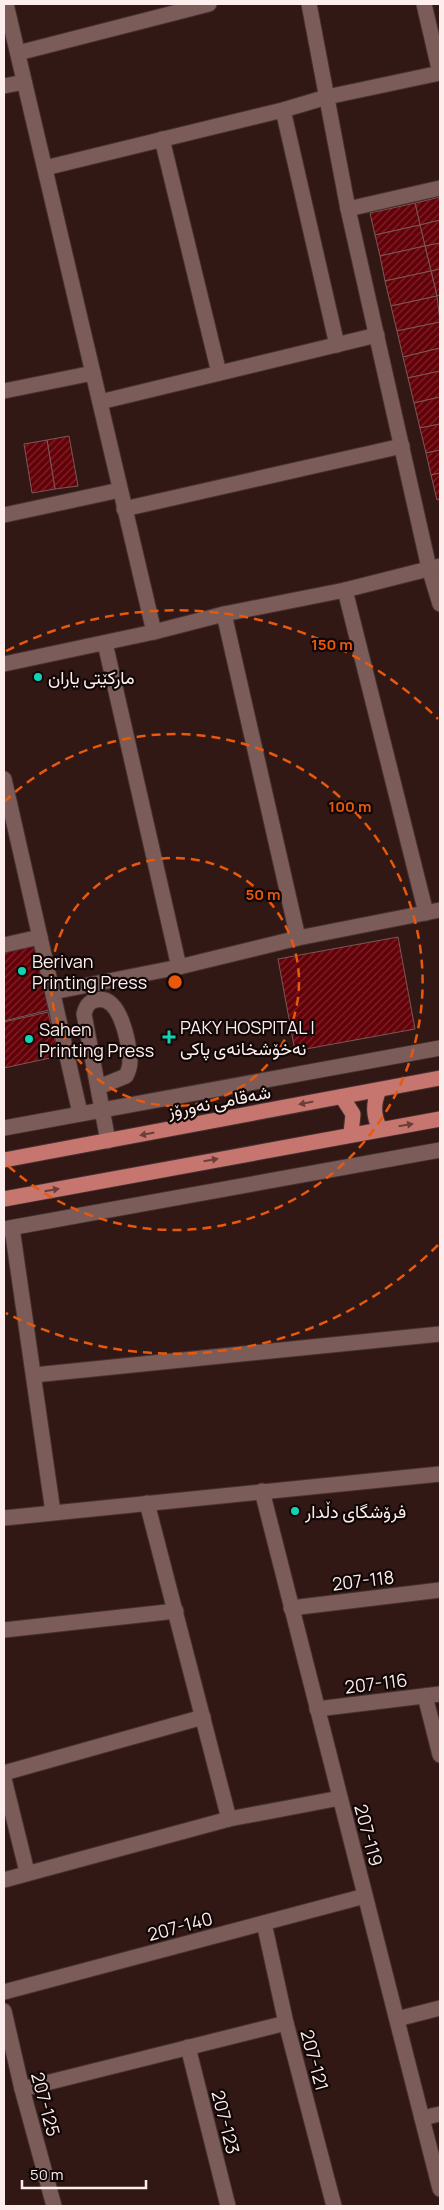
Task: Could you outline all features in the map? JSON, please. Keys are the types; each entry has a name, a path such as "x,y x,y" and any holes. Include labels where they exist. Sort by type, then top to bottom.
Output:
{"main road":[{"name":"شەقامی نەورۆز","path":"4,1160 440,1078"},
{"path":"379,1090 374,1105 376,1122 380,1129"},
{"path":"342,1097 352,1114 351,1134"},
{"path":"4,1199 351,1134 440,1120"}],"street":[{"path":"6,4 154,632"},
{"path":"18,53 209,4"},
{"path":"309,4 348,209 402,446 435,567 440,604"},
{"path":"45,168 282,110 327,97 440,73 424,4"},
{"path":"4,86 24,82"},
{"path":"282,110 337,345"},
{"path":"162,139 219,373"},
{"path":"348,209 440,188"},
{"path":"100,402 377,334"},
{"path":"4,391 93,373"},
{"path":"124,509 402,446"},
{"path":"4,515 120,490"},
{"path":"4,664 154,632 224,614 345,590 435,567"},
{"path":"53,992 179,967 298,938 433,911 345,590"},
{"path":"224,614 298,938"},
{"path":"105,643 179,967"},
{"path":"4,779 80,1113"},
{"path":"4,945 40,937"},
{"path":"99,1087 126,1076 130,1062 121,1017 114,1006 108,1001 99,999 91,1001 86,1006 84,1014 108,1141"},
{"path":"4,1128 103,1108 440,1048"},
{"path":"53,1512 34,1375 8,1228 440,1150"},
{"path":"34,1375 440,1334"},
{"path":"4,1518 440,1474"},
{"name":"207-119","path":"262,1492 440,2189"},
{"path":"147,1503 230,1819"},
{"name":"207-118","path":"291,1608 440,1590"},
{"path":"4,1630 176,1611"},
{"path":"433,1695 440,1756"},
{"name":"207-116","path":"317,1709 433,1695"},
{"path":"4,1773 203,1717"},
{"path":"4,1779 27,1872"},
{"path":"4,1880 27,1872 230,1819 340,1798"},
{"name":"207-140","path":"4,1992 365,1896"},
{"name":"207-121","path":"264,1923 286,2023 334,2206"},
{"path":"397,2019 440,2008"},
{"name":"207-125","path":"4,2011 22,2089 54,2206"},
{"path":"22,2089 286,2023"},
{"name":"207-123","path":"188,2047 228,2206"},
{"path":"422,2118 440,2114"}],"building":[{"path":"440,197 440,220 420,225 415,203"},
{"path":"415,203 420,225 375,235 370,213"},
{"path":"440,220 440,243 425,246 420,225"},
{"path":"420,225 425,246 380,256 375,235"},
{"path":"440,243 440,269 431,271 425,246"},
{"path":"425,246 431,271 385,281 380,256"},
{"path":"440,269 440,295 437,296 431,271"},
{"path":"431,271 437,296 391,306 385,281"},
{"path":"437,296 440,322 397,331 391,306"},
{"path":"440,322 440,348 403,357 397,331"},
{"path":"440,348 440,371 408,378 403,357"},
{"path":"440,371 440,397 414,403 408,378"},
{"path":"440,397 440,424 420,428 414,403"},
{"path":"440,424 440,450 426,453 420,428"},
{"path":"69,436 78,486 55,489 47,440"},
{"path":"47,440 55,489 32,493 24,444"},
{"path":"440,450 440,473 431,475 426,453"},
{"path":"440,473 440,499 437,500 431,475"},
{"path":"398,937 415,1029 295,1051 278,959"},
{"name":"Berivan Printing Press","path":"33,940 49,1010 4,1021 4,947"},
{"name":"Sahen Printing Press","path":"48,1012 59,1056 4,1068 4,1022"}],"place":[{"name":"مارکێتی یاران","path":"38,677"},
{"name":"Berivan Printing Press","path":"22,971"},
{"name":"PAKY HOSPITAL | نەخۆشخانەی پاکی","path":"169,1037"},
{"name":"Sahen Printing Press","path":"29,1039"},
{"name":"فرۆشگای دڵدار","path":"295,1511"}]}
